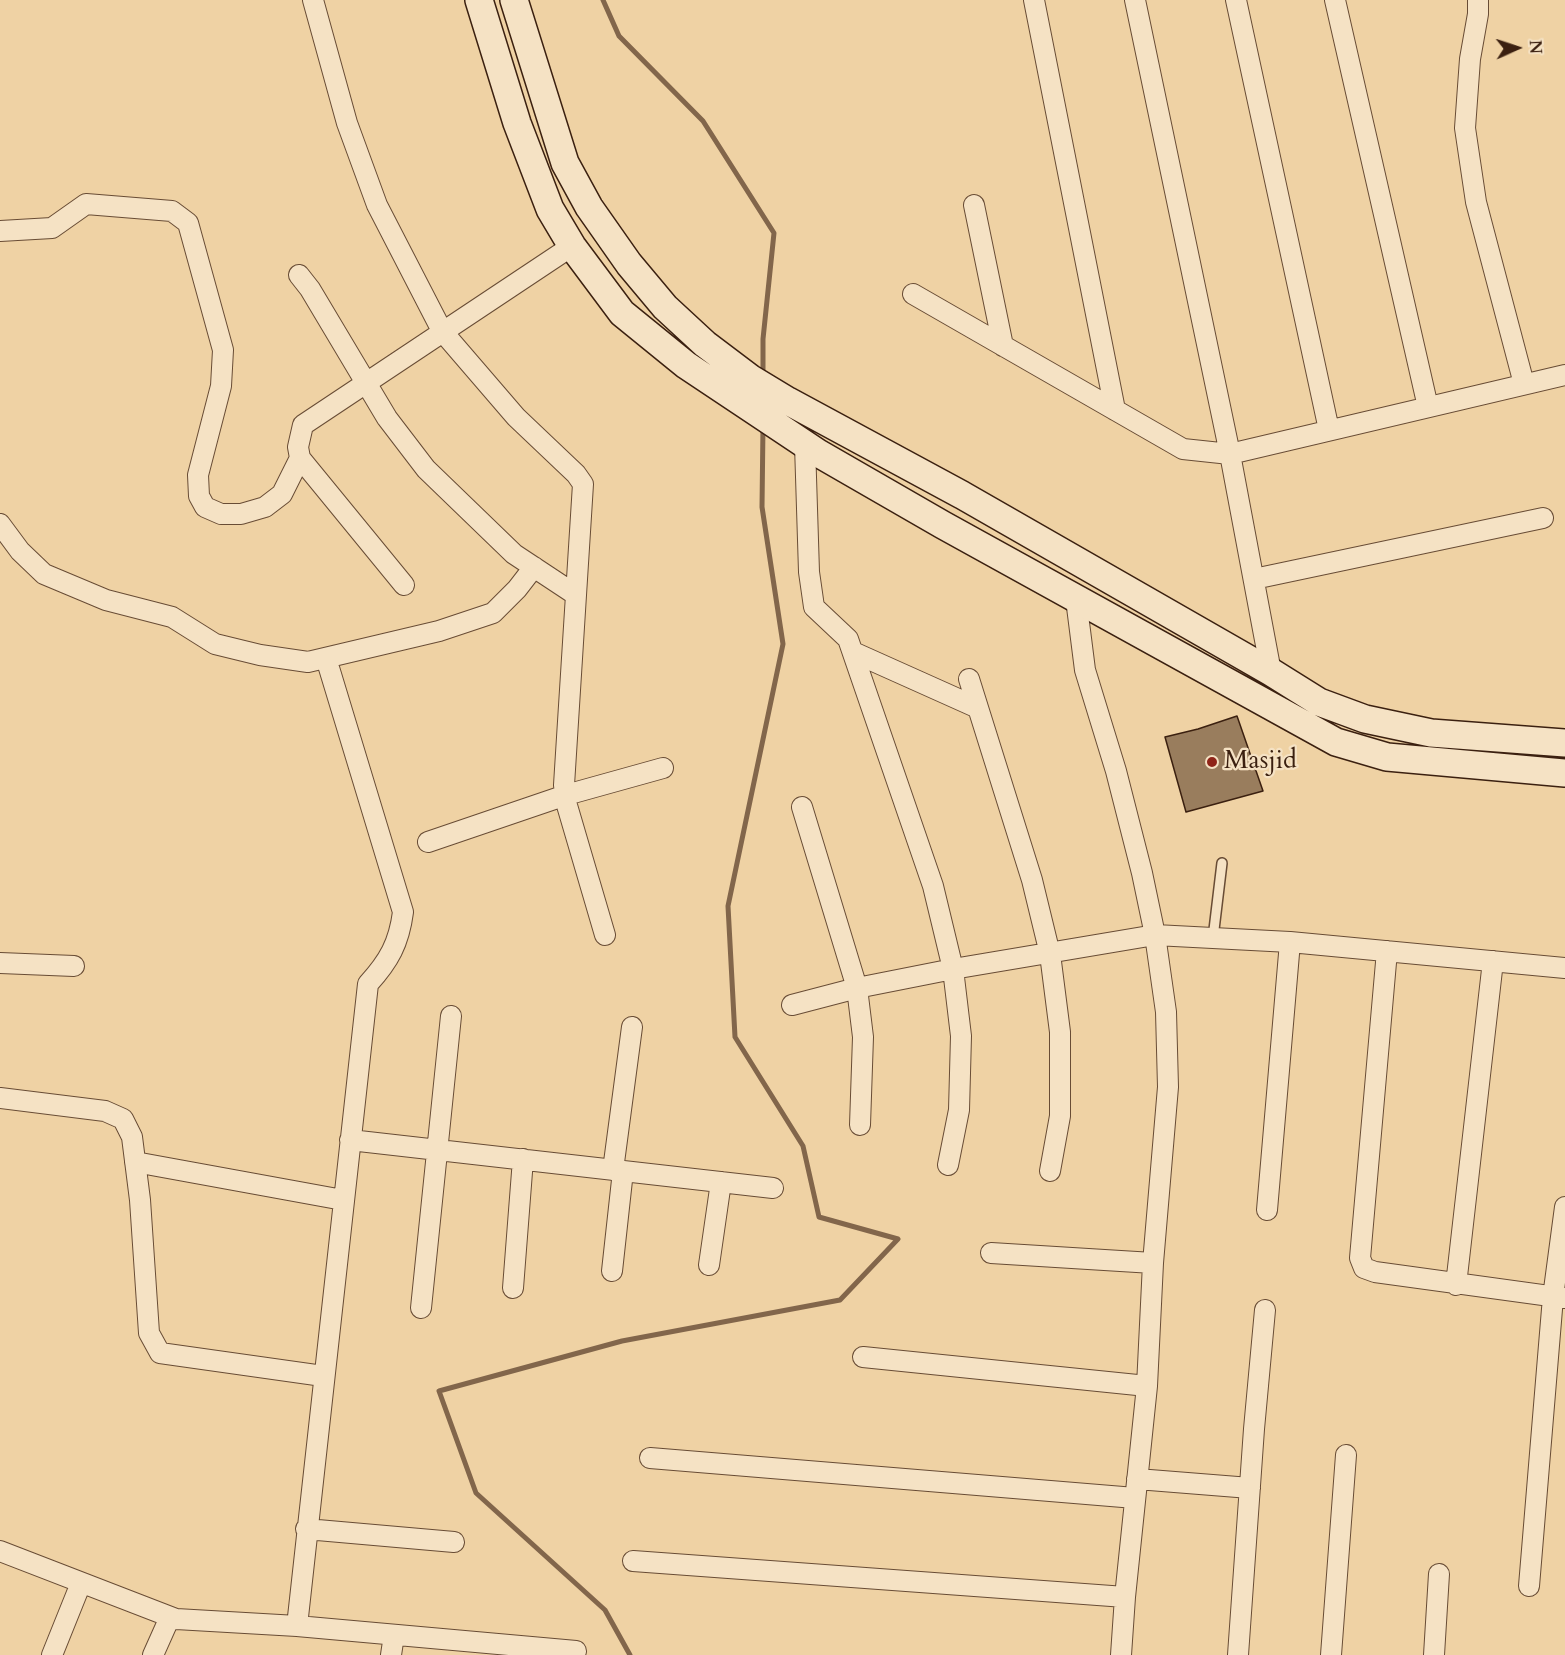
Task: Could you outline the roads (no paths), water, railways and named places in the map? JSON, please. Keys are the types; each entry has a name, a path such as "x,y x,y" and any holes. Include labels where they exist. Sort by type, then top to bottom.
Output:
{"street":[{"path":"313,0 347,123 377,205 442,331 516,417 576,474 583,484 564,785 605,935"},
{"path":"479,0 517,123 550,209 572,246 622,313 686,365 798,440 943,525 1336,742 1388,757 1565,773"},
{"path":"514,0 565,163 589,207 629,264 665,307 705,344 753,379 962,495 1271,672 1318,702 1365,719 1431,733 1565,743"},
{"path":"1034,0 1115,410"},
{"path":"1135,0 1230,454 1271,672"},
{"path":"1236,0 1329,430"},
{"path":"1335,0 1428,407"},
{"path":"1478,0 1478,14 1470,59 1466,128 1476,202 1524,384"},
{"path":"0,231 52,228 86,204 172,211 188,223 223,350 221,386 198,475 200,496 205,507 221,514 241,514 265,507 282,494 300,458"},
{"path":"974,205 1003,346"},
{"path":"404,585 300,458 298,447 303,425 572,246"},
{"path":"298,275 310,290 387,418 426,469 514,554 576,595"},
{"path":"913,294 1183,449 1230,454 1565,375"},
{"path":"798,440 814,607 848,639 854,652 933,886 953,969 961,1036 959,1110 948,1166"},
{"path":"943,525 962,495"},
{"path":"1254,579 1543,518"},
{"path":"0,524 20,550 44,574 106,600 172,617 215,644 308,663 439,631 493,613 517,589 534,567"},
{"path":"1076,599 1085,670 1116,771 1142,873 1155,935 1166,1012 1168,1087 1153,1263 1147,1386 1121,1655"},
{"path":"854,652 978,708"},
{"path":"297,1626 368,984 383,968 400,935 403,912 326,658"},
{"path":"969,679 1032,880 1050,954 1060,1032 1060,1116 1050,1172"},
{"path":"428,842 566,795 663,768"},
{"path":"802,807 857,988 863,1038 860,1125"},
{"path":"792,1005 857,988 953,969 1155,935 1290,942 1565,968"},
{"path":"1268,1210 1290,942"},
{"path":"1387,951 1360,1257 1364,1268 1375,1272 1456,1285 1559,1298"},
{"path":"1456,1285 1493,961"},
{"path":"0,963 74,966"},
{"path":"421,1308 451,1016"},
{"path":"612,1271 618,1170 632,1027"},
{"path":"0,1098 105,1111 123,1119 132,1137 140,1200 149,1333 160,1353 323,1376"},
{"path":"350,1140 773,1188"},
{"path":"513,1288 523,1159"},
{"path":"135,1162 343,1200"},
{"path":"709,1265 721,1182"},
{"path":"1529,1586 1559,1298 1565,1207"},
{"path":"992,1253 1153,1263"},
{"path":"1238,1655 1265,1310"},
{"path":"863,1357 1147,1386"},
{"path":"1331,1655 1346,1455"},
{"path":"650,1458 1136,1488 1250,1488"},
{"path":"306,1529 454,1542"},
{"path":"0,1551 176,1620 297,1626 394,1635 489,1649 576,1651"},
{"path":"633,1561 1125,1598"},
{"path":"1434,1655 1439,1574"},
{"path":"52,1655 81,1583"},
{"path":"153,1655 170,1617"},
{"path":"391,1655 394,1635"}],"lane":[{"path":"1213,938 1222,863"}],"waterway":[{"path":"603,0 619,36 703,121 774,233 763,339 763,375"},
{"path":"630,1655 605,1610 476,1493 439,1391 622,1341 840,1300 898,1239 819,1217 803,1146 735,1037 728,906 783,644 762,507 763,426"}],"place":[{"name":"Masjid","path":"1212,762"}]}
